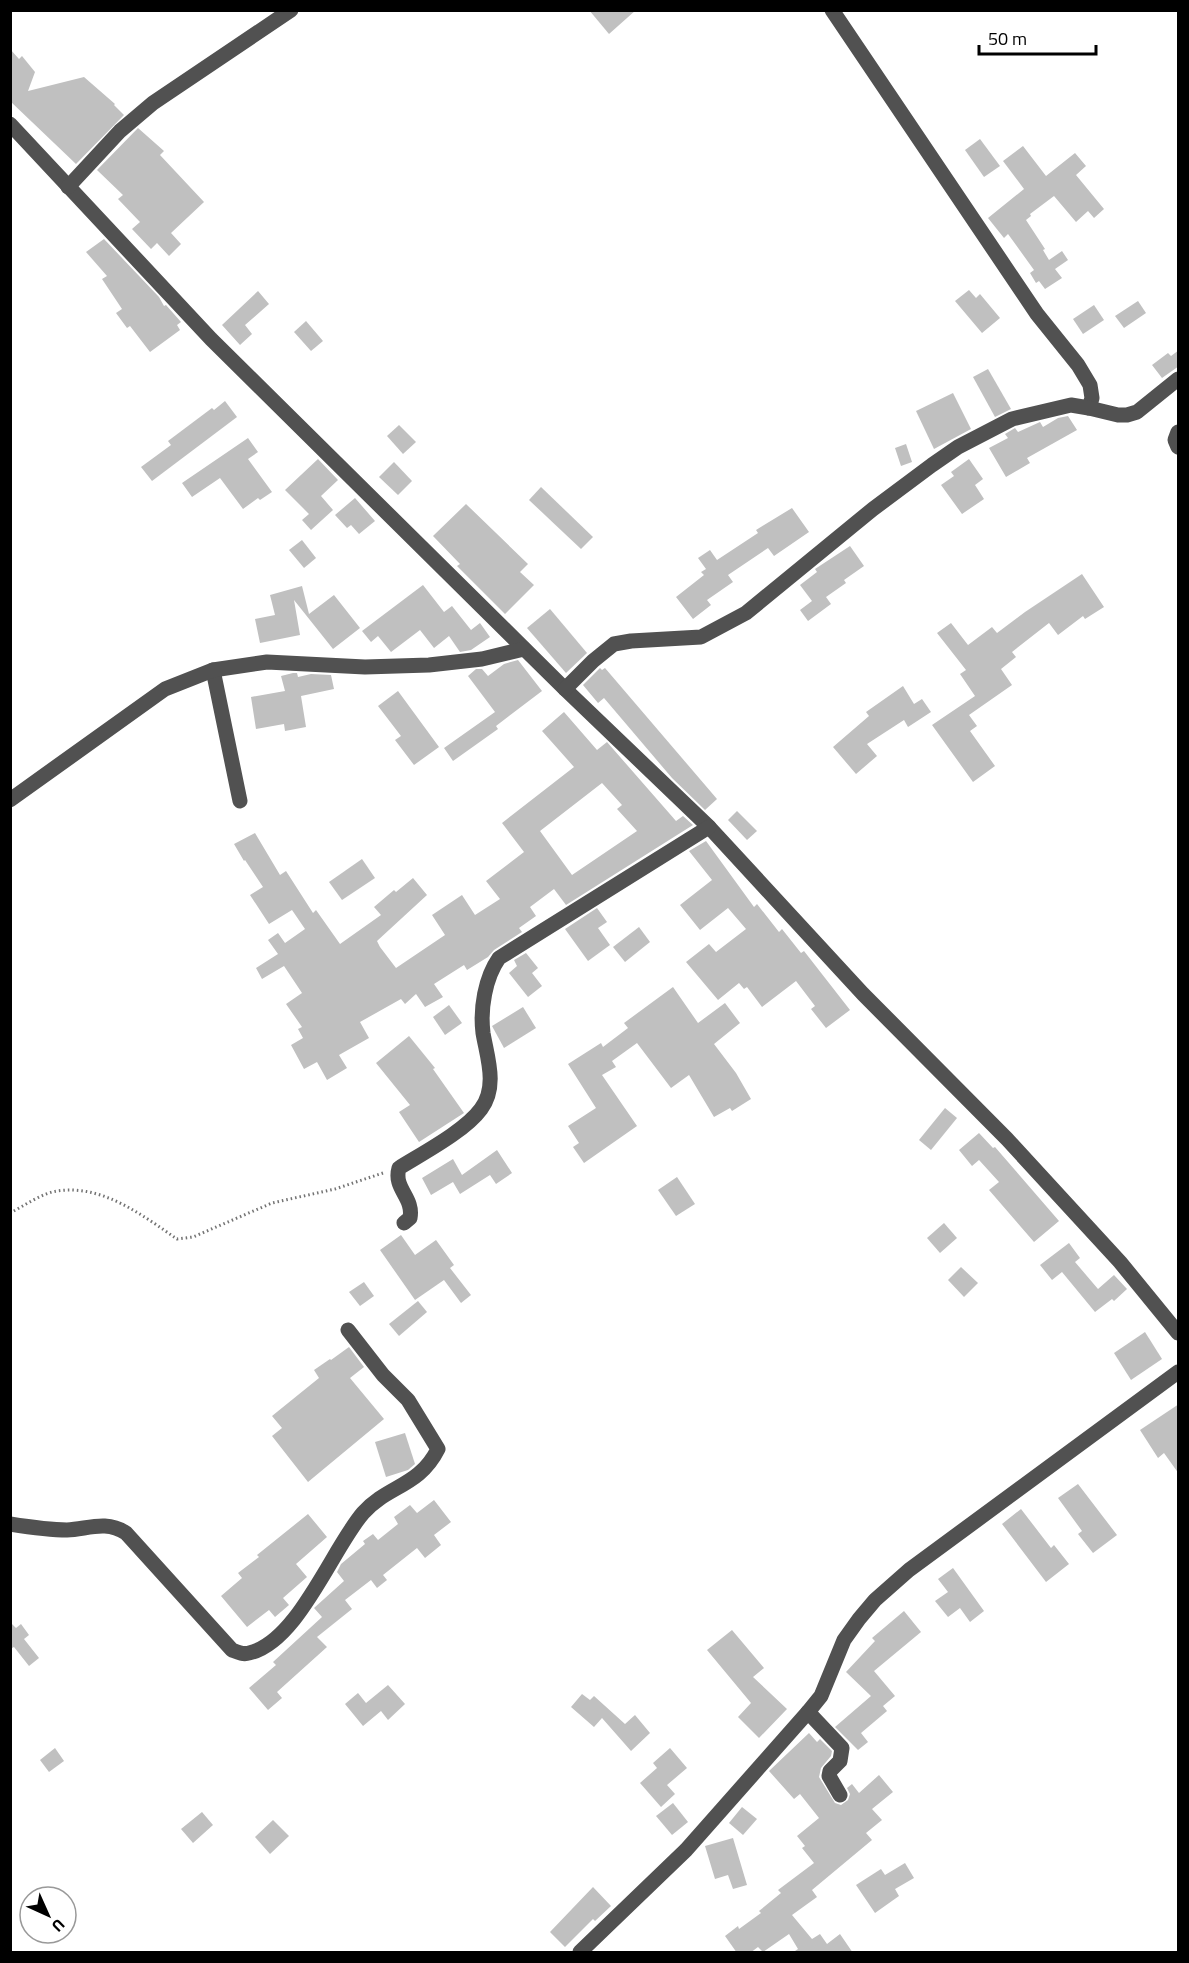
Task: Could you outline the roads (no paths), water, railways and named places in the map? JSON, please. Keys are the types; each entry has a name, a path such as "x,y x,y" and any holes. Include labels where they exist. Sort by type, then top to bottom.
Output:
{"street":[{"path":"68,187 120,131 153,103 291,10"},
{"path":"832,10 1037,314 1078,365 1090,385 1092,398 1089,408"},
{"path":"10,124 211,339 565,689 709,826 863,994 1007,1138 1120,1262 1179,1333"},
{"path":"565,689 614,644 701,637 746,613 873,509 958,447 1012,419 1071,405 1118,416 1126,415 1137,412 1179,379"},
{"path":"1179,432 1175,440 1179,447"},
{"path":"10,800 165,689 213,670 267,662 364,667 429,665 482,659 525,648"},
{"path":"213,670 240,801"},
{"path":"404,1223 410,1218 411,1212 398,1184 399,1168 458,1130 482,1108 491,1070 483,1031 486,985 492,967 499,958 709,826"},
{"path":"10,1524 68,1530 105,1525 121,1530 232,1650 248,1654 259,1650 271,1643 295,1619 364,1512 422,1473 438,1449 408,1400 383,1375 348,1330"},
{"path":"580,1953 686,1850 808,1712 829,1679 844,1640 875,1600 909,1570 1179,1372"},
{"path":"808,1712 842,1748 840,1761 830,1771 829,1776 840,1795"}]}
